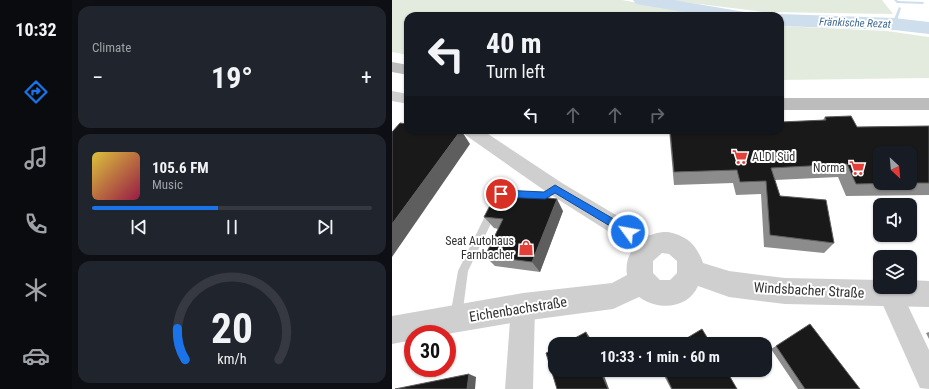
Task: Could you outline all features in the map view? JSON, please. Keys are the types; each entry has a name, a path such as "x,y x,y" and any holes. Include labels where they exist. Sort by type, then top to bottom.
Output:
{"main road":[{"path":"392,67 404,69"},
{"path":"784,91 929,91"},
{"path":"784,104 929,104"}],"street":[{"path":"392,96 404,98"},
{"path":"476,134 555,188 651,247"},
{"path":"667,243 682,249 688,255 691,263 691,271 689,280 684,286 676,291 666,293 657,292 642,282 638,266 644,252 658,244 667,243"},
{"name":"Windsbacher Straße","path":"691,271 729,284 785,291 873,294"},
{"name":"Eichenbachstraße","path":"392,330 523,307 613,296 642,282"},
{"path":"890,294 929,379"},
{"name":"Windsbacher Straße","path":"917,294 929,294"},
{"path":"519,389 523,307"}],"lane":[{"path":"455,319 463,271 501,194 545,196 555,188"}],"shaded area":[{"path":"392,0 622,0 685,12 404,12 404,54 392,52"},
{"path":"667,0 882,0 893,14 784,12 765,12"},
{"path":"784,26 887,31 929,37 929,78 784,80"}],"building":[{"path":"851,116 857,127 929,126 929,183 917,183 917,146 873,146 873,184 856,184 847,164 771,168 780,196 826,200 834,243 770,235 766,181 740,182 737,170 674,172 670,134 784,134 784,122 826,120 825,117"},
{"path":"400,123 404,124 404,134 458,134 392,224 392,132"},
{"name":"Seat Autohaus Farnbacher","path":"497,192 557,199 532,262 485,256 503,219 484,217"},
{"path":"810,324 860,389 805,389 776,346"},
{"path":"702,329 707,337 689,337"},
{"path":"586,332 588,337 577,337"},
{"path":"469,374 467,389 395,389 456,377"},
{"path":"553,377 603,377 608,389 557,389"},
{"path":"666,377 730,377 737,389 672,389"}],"waterway":[{"name":"Fränkische Rezat","path":"642,0 715,12"},
{"path":"895,0 897,2 923,3"},
{"path":"894,24 900,8"},
{"name":"Fränkische Rezat","path":"784,20 894,24 929,28"}],"place":[{"name":"ALDI Süd","path":"740,157"},
{"name":"Norma","path":"857,168"},
{"name":"Seat Autohaus Farnbacher","path":"526,248"}],"route":[{"path":"501,194 545,196 555,188 628,232"}]}
